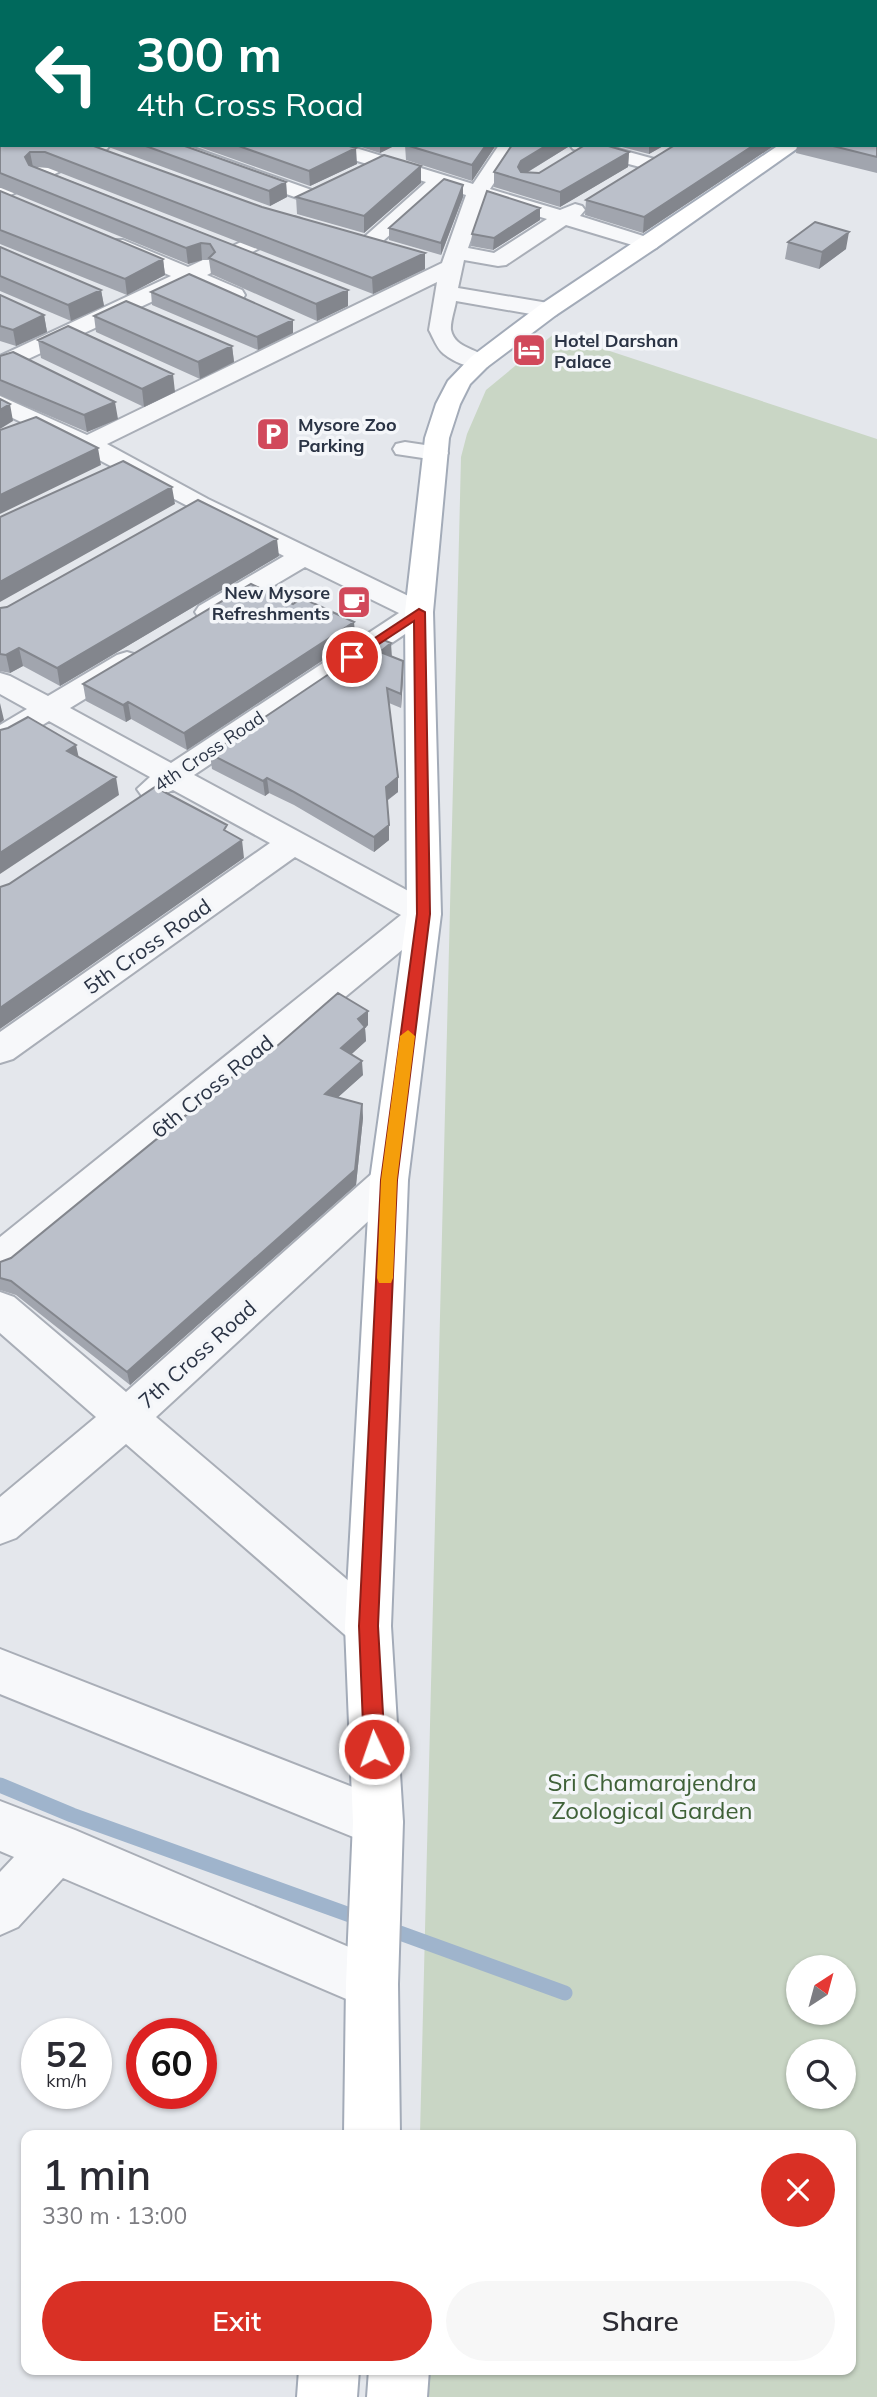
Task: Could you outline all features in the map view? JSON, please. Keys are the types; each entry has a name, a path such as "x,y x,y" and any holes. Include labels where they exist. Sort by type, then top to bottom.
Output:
{"main road":[{"path":"372,2130 373,1971 378,1833 368,1626 389,1180 424,914 419,612 420,451 437,438 448,404 460,380 479,362 548,310 789,147"},
{"path":"327,2397 329,2375"},
{"path":"397,2397 399,2375"}],"street":[{"path":"171,147 313,197"},
{"path":"330,147 649,244"},
{"path":"479,362 451,349 440,330 454,260 477,193 508,147"},
{"path":"563,162 582,147 651,164"},
{"path":"215,163 246,150"},
{"path":"0,195 40,174 102,151"},
{"path":"359,175 406,151"},
{"path":"629,178 674,151"},
{"path":"40,174 65,183"},
{"path":"368,244 439,181"},
{"path":"319,230 271,216 336,186"},
{"path":"0,195 25,207"},
{"path":"415,258 498,260 595,198"},
{"path":"5,358 128,306 294,223"},
{"path":"343,237 392,251"},
{"path":"101,238 248,301"},
{"path":"214,242 263,261"},
{"path":"87,444 319,333 454,260"},
{"path":"447,293 548,310"},
{"path":"102,295 152,316"},
{"path":"348,295 373,304"},
{"path":"49,320 98,343"},
{"path":"296,323 319,333"},
{"path":"236,352 260,362"},
{"path":"5,358 39,369"},
{"path":"174,379 199,391"},
{"path":"0,403 87,444 116,471 199,504 419,612"},
{"path":"121,408 144,419"},
{"path":"12,434 37,422"},
{"path":"175,517 199,504"},
{"path":"187,625 304,556"},
{"name":"4th Cross Road","path":"126,807 419,612"},
{"path":"0,738 152,646"},
{"path":"0,682 424,914"},
{"name":"5th Cross Road","path":"0,1050 294,842"},
{"name":"6th Cross Road","path":"0,1259 424,914"},
{"name":"7th Cross Road","path":"0,1524 126,1418 389,1180"},
{"path":"0,1309 368,1626"},
{"path":"0,1671 378,1833"},
{"path":"0,1826 373,1971"},
{"path":"0,1909 57,1848"}],"green space":[{"name":"Sri Chamarajendra Zoological Garden","path":"555,333 877,439 877,2397 414,2397 414,2375 856,2375 856,2130 420,2130 461,457 467,434 486,390"}],"building":[{"path":"0,147 97,147 262,207 425,253 372,278 45,152 30,152 25,157 29,165 348,290 316,304 209,258 215,252 210,244 201,243 186,248 0,173"},
{"path":"148,147 188,147 286,182 269,191"},
{"path":"242,147 356,148 309,171"},
{"path":"413,147 485,147 472,165"},
{"path":"511,147 544,147 521,161 518,167 521,172 539,173 582,147 612,147 629,152 560,192 494,172"},
{"path":"672,147 751,147 644,217 586,200"},
{"path":"837,147 877,147 877,157"},
{"path":"384,155 421,166 364,216 296,197"},
{"path":"444,179 463,185 441,243 389,228"},
{"path":"0,191 163,259 125,279 0,230"},
{"path":"487,191 540,208 494,238 472,234"},
{"path":"815,222 849,232 822,252 788,242"},
{"path":"0,247 101,290 68,305 0,276"},
{"path":"189,274 293,320 257,337 151,292"},
{"path":"0,295 44,315 13,330 0,326"},
{"path":"126,301 232,346 198,362 94,316"},
{"path":"68,326 173,374 142,389 38,340"},
{"path":"13,352 115,402 84,415 0,380 0,356"},
{"path":"0,399 10,404 0,410"},
{"path":"36,417 98,448 0,495 0,430"},
{"path":"123,461 172,487 0,582 0,517"},
{"path":"198,500 277,539 57,668 19,648 6,655 0,654 0,608 7,607"},
{"path":"251,584 293,604 302,598 354,622 184,733 128,702 123,705 83,684"},
{"path":"381,639 391,643 380,652 403,661 401,694 387,688 398,777 386,787 389,825 374,837 267,778 263,781 210,754"},
{"path":"28,717 76,745 67,751 116,777 0,853 0,730"},
{"path":"155,787 227,825 224,830 242,840 0,1008 0,887 9,884"},
{"path":"338,993 368,1011 358,1019 365,1027 341,1048 362,1061 325,1094 362,1104 355,1170 127,1372 11,1281 0,1278 0,1262 11,1258 273,1044 276,1047"}],"waterway":[{"path":"0,1785 72,1815 361,1919"},
{"path":"386,1928 565,1993"}],"slow traffic":[{"path":"385,1278 389,1180 408,1036"}],"place":[{"name":"Hotel Darshan Palace","path":"529,350"},
{"name":"Mysore Zoo Parking","path":"273,434"},
{"name":"New Mysore Refreshments","path":"354,602"}],"route":[{"path":"352,657 419,612 424,914 389,1180 368,1626 374,1749"}]}
